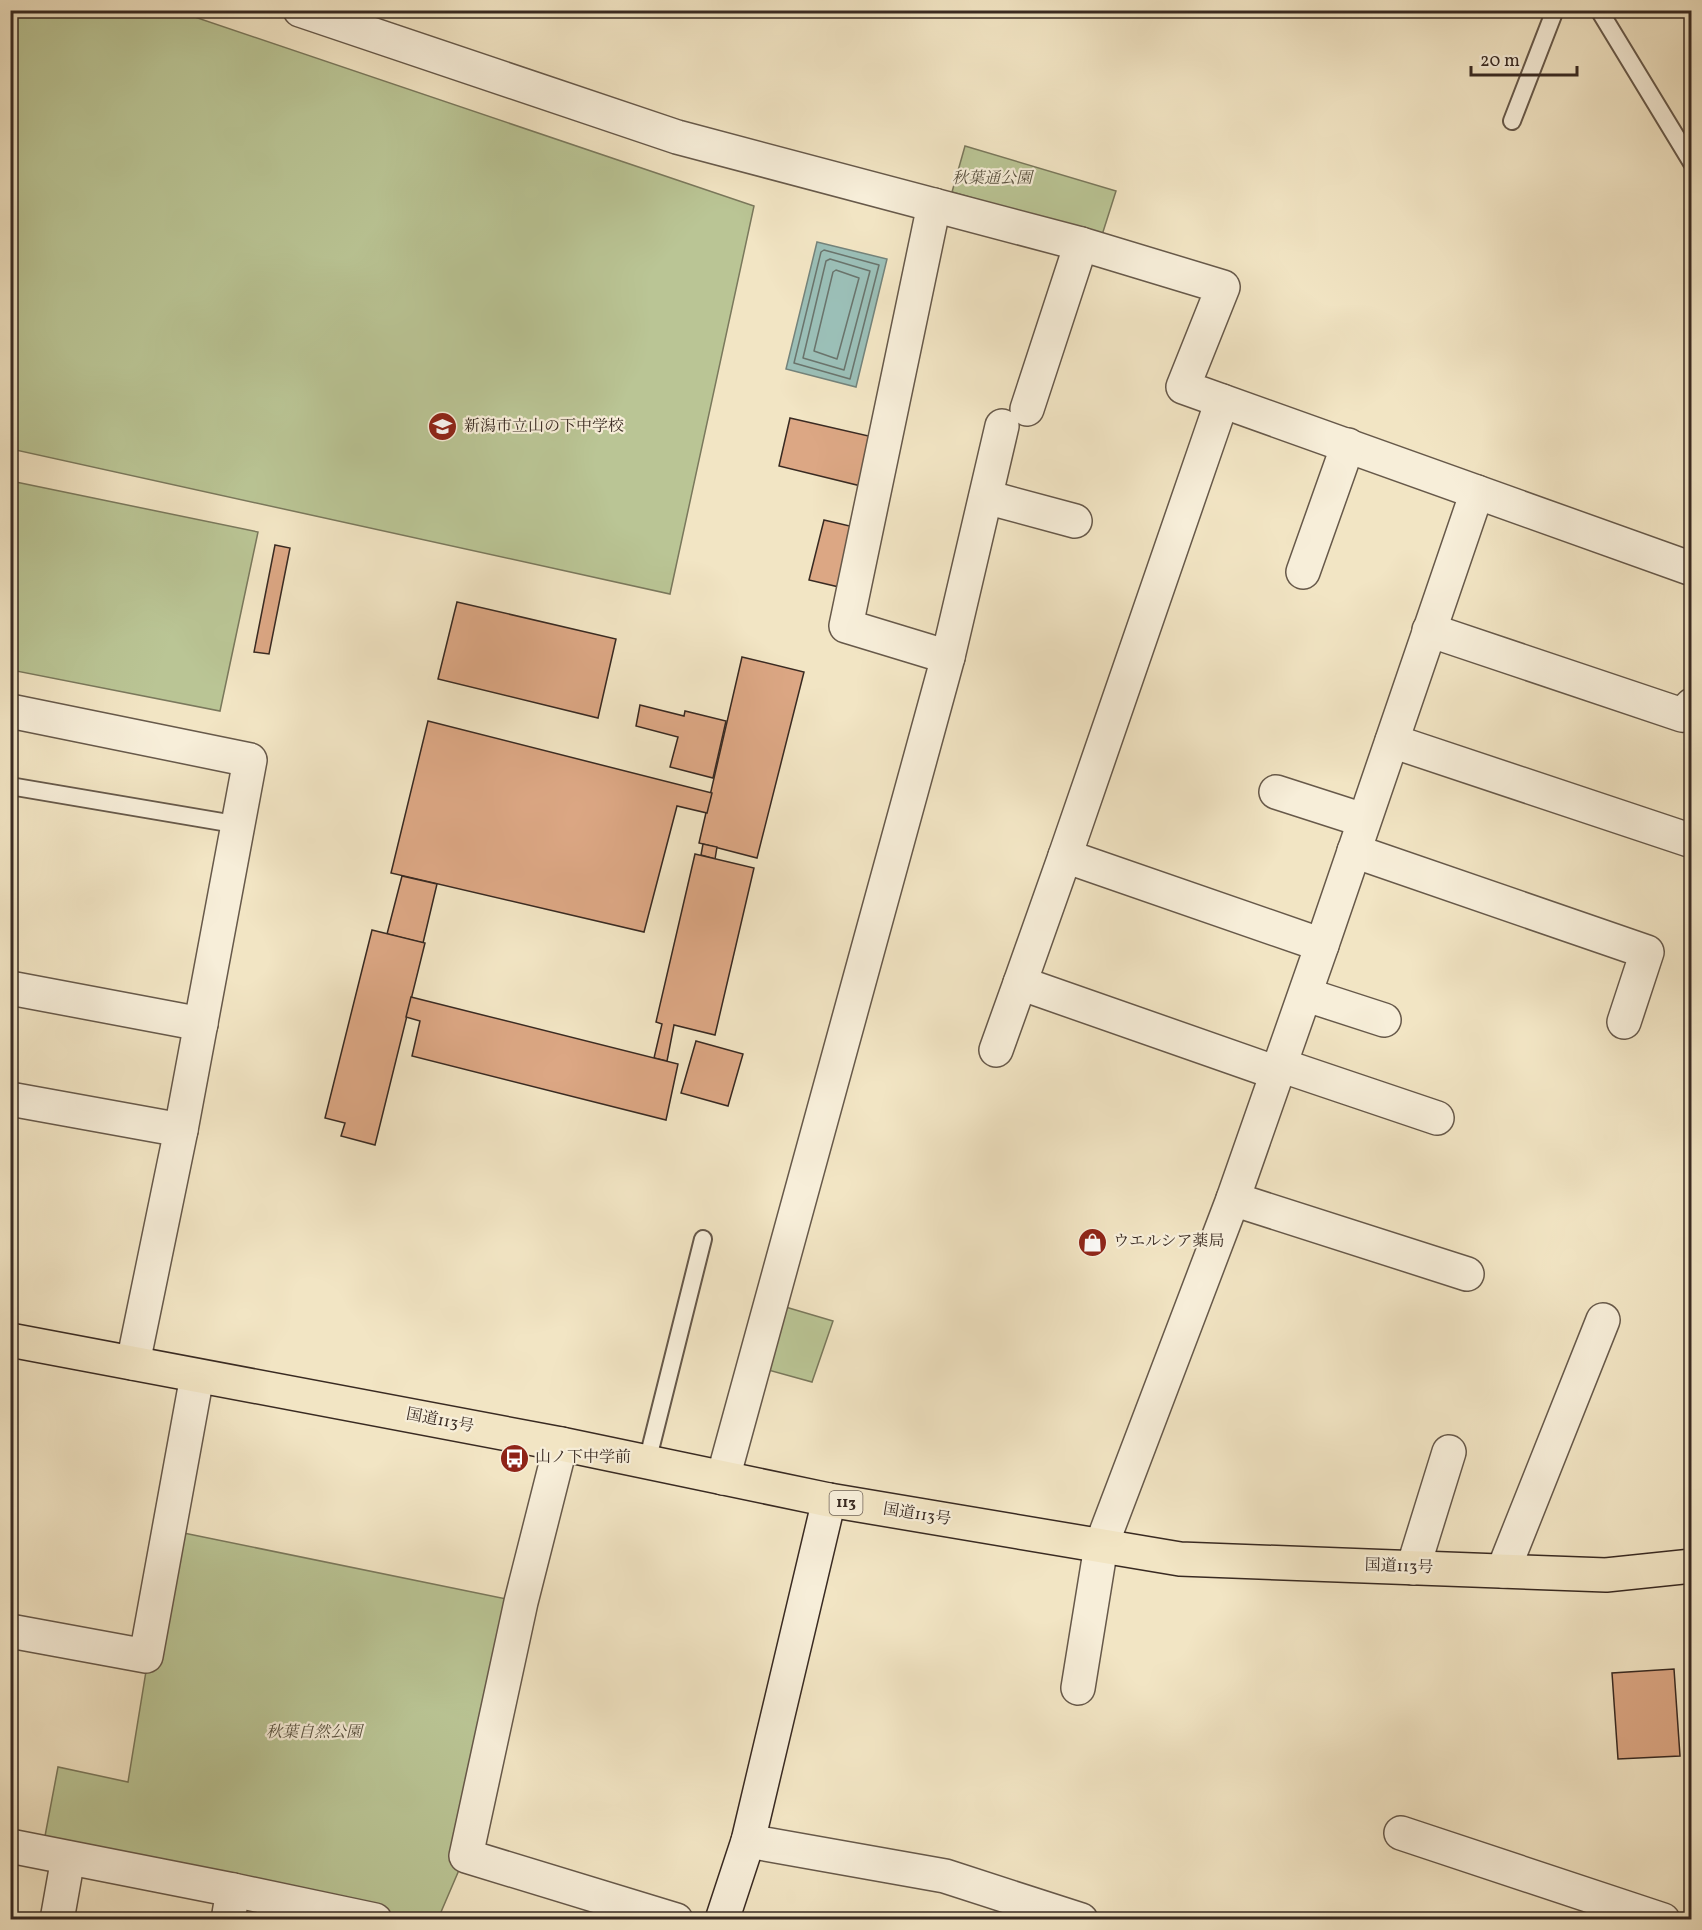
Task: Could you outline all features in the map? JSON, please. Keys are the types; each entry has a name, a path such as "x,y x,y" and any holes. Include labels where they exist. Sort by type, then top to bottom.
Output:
{"highway":[{"name":"国道113号","path":"10,1340 561,1444 828,1500 1180,1559 1606,1575 1692,1566"}],"street":[{"path":"300,10 676,138 1081,244 1223,287 1183,387 1692,569"},
{"path":"934,205 846,626 948,657"},
{"path":"723,1478 948,657 986,497 1081,244"},
{"path":"996,1050 1222,401"},
{"path":"1303,572 1348,445"},
{"path":"1078,1688 1101,1546 1233,1199 1307,994 1358,835 1477,492"},
{"path":"986,497 1075,521"},
{"path":"1429,630 1682,715 1692,705"},
{"path":"10,711 250,760 240,825 181,1130 133,1363"},
{"path":"1392,741 1692,841"},
{"path":"1276,792 1358,835 1647,952 1624,1022"},
{"path":"1065,856 1322,945"},
{"path":"1020,983 1279,1069 1437,1118"},
{"path":"10,988 201,1024"},
{"path":"1307,994 1384,1020"},
{"path":"10,1099 181,1130"},
{"path":"1233,1199 1467,1274"},
{"path":"1503,1571 1603,1320"},
{"path":"10,1631 146,1656 197,1376"},
{"path":"561,1444 521,1602 466,1856 676,1920"},
{"path":"1413,1568 1449,1452"},
{"path":"722,1920 748,1841 828,1500"},
{"path":"1401,1833 1663,1920"},
{"path":"748,1841 945,1876 1081,1920"},
{"path":"10,1846 69,1858 230,1905 375,1920"},
{"path":"57,1920 69,1858"}],"lane":[{"path":"1512,121 1555,10"},
{"path":"1599,10 1692,163"},
{"path":"10,786 240,825"},
{"path":"648,1462 703,1239"}],"green space":[{"path":"11,10 177,11 754,206 670,594 11,449"},
{"name":"秋葉通公園","path":"965,146 1116,191 1102,235 952,192"},
{"path":"11,481 258,532 220,711 11,670"},
{"path":"772,1303 833,1321 812,1382 754,1366"},
{"name":"秋葉自然公園","path":"169,1530 521,1602 465,1856 438,1919 375,1919 42,1852 58,1767 128,1782"}],"water":[{"path":"817,242 887,259 856,387 786,369"}],"building":[{"path":"790,418 873,437 861,486 779,466"},
{"path":"824,520 854,527 839,587 809,580"},
{"path":"275,545 290,548 269,654 254,652"},
{"path":"457,602 616,639 598,718 438,679"},
{"path":"742,657 804,672 757,858 699,843"},
{"path":"640,705 684,716 685,711 726,721 713,778 670,767 678,737 636,726"},
{"path":"428,721 712,793 707,813 677,806 644,932 391,873"},
{"path":"703,844 717,847 715,859 701,855"},
{"path":"695,854 754,868 715,1035 674,1025 667,1061 654,1058 662,1024 656,1022"},
{"path":"402,876 437,884 423,943 387,934"},
{"path":"372,930 425,943 375,1145 341,1136 345,1123 325,1118"},
{"path":"411,997 678,1064 666,1120 412,1056 420,1021 406,1017"},
{"path":"696,1041 743,1054 728,1106 681,1093"},
{"path":"1674,1669 1680,1756 1618,1759 1612,1673"}],"place":[{"name":"新潟市立山の下中学校","path":"443,427"},
{"name":"ウエルシア薬局","path":"1092,1242"},
{"name":"山ノ下中学前","path":"514,1458"}]}
